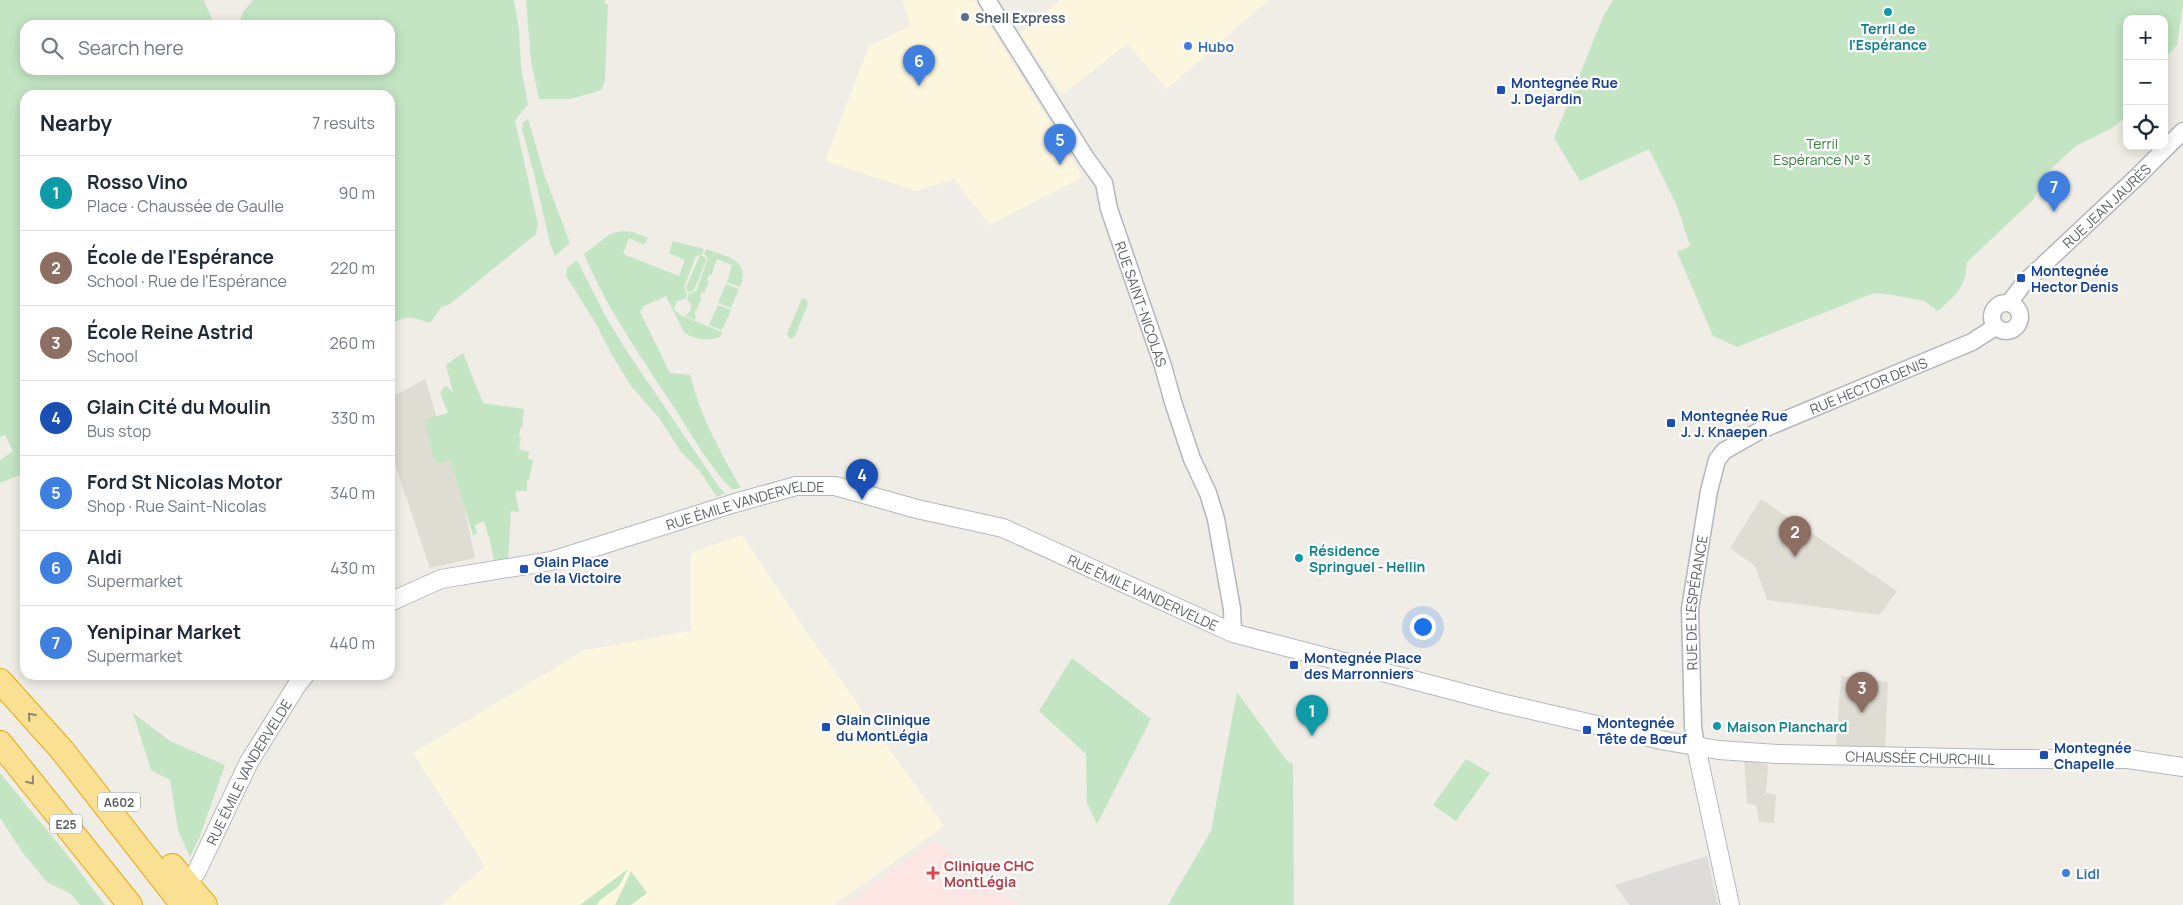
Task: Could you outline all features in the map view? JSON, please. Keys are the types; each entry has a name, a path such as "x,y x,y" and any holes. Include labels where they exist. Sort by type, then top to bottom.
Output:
{"highway":[{"path":"0,681 62,750 183,905"},
{"name":"E25","path":"0,743 130,905"},
{"name":"A602","path":"62,750 82,755 134,822 205,905"}],"main road":[{"name":"RUE ÉMILE VANDERVELDE","path":"395,600 441,580 550,561 735,503 796,486 835,486 918,509 1003,528 1233,633 1519,708 1696,747"},
{"name":"RUE ÉMILE VANDERVELDE","path":"196,873 249,762 300,680"},
{"name":"CHAUSSÉE CHURCHILL","path":"1696,747 1777,754 2144,760 2183,767"},
{"path":"1696,747 1730,905"}],"street":[{"name":"RUE SAINT-NICOLAS","path":"987,0 1086,158 1104,183 1109,209 1164,366 1173,402 1192,459 1208,493 1216,519 1232,609 1233,633"},
{"name":"RUE JEAN JAURÈS","path":"2009,303 2025,282 2139,175 2183,130"},
{"path":"2003,303 2009,303 2019,311 2020,321 2018,325 2009,331 1999,330 1995,327 1991,318 1994,309 2003,303"},
{"name":"RUE HECTOR DENIS","path":"1717,460 1730,446 1761,430 1972,342 1995,327"},
{"name":"RUE DE L'ESPÉRANCE","path":"1696,747 1693,727 1690,609 1708,491 1717,460"}],"shaded area":[{"path":"902,0 974,0 1083,177 990,225 954,179 916,191 825,161 869,46 911,25"},
{"path":"1060,0 1268,0 1167,89 1127,44 1062,95 1020,33"},
{"path":"425,379 464,505 475,558 430,568 395,464 395,395"},
{"path":"1761,499 1897,591 1880,615 1767,600 1755,566 1730,548"},
{"path":"742,535 804,628 944,826 834,905 441,905 485,866 413,753 585,650 691,631 691,553"},
{"path":"1841,676 1888,682 1885,748 1836,745"},
{"path":"1744,760 1768,765 1766,793 1776,795 1774,823 1759,822 1756,805 1747,803"},
{"name":"Clinique CHC MontLégia","path":"934,840 1018,905 844,905"},
{"path":"1707,856 1718,905 1629,905 1615,885"}],"green space":[{"path":"0,0 204,0 212,20 20,20 20,75 395,75 395,20 241,20 243,12 253,0 514,0 519,29 521,67 528,104 515,121 538,224 536,234 450,304 441,307 432,321 428,323 412,318 399,320 395,323 395,90 20,90 20,475 0,483 0,460 13,451 5,435 0,437"},
{"path":"526,0 605,0 605,4 608,4 605,81 601,90 571,99 539,99 531,61"},
{"name":"Terril Espérance N° 3","path":"1613,0 2183,0 2177,45 2168,55 2168,15 2123,15 2123,119 2112,128 2076,146 2044,175 2034,199 1967,262 1962,285 1950,301 1938,311 1924,301 1874,293 1737,347 1713,336 1677,252 1690,246 1677,206 1649,149 1580,181 1554,138 1603,17"},
{"path":"528,119 544,174 570,243 555,256 550,243 522,129 523,122"},
{"path":"621,231 633,232 648,238 645,244 643,244 629,238 623,254 679,276 685,260 669,253 673,241 704,249 703,254 696,256 684,287 687,294 685,299 677,301 674,309 680,315 722,332 720,337 701,339 692,337 684,332 666,296 644,306 640,312 670,373 690,375 711,433 741,488 732,489 710,463 628,336 604,296 584,254 610,234"},
{"path":"706,249 735,260 740,265 743,278 740,287 727,282 732,265 717,259 711,276 709,275 707,280 709,281 704,293 702,292 700,297 702,298 694,314 696,316 695,320 685,316 691,308 691,304 687,300 688,294 696,291 707,261 707,256 704,254"},
{"path":"700,255 705,257 706,261 694,290 688,293 686,288"},
{"path":"577,260 606,317 626,350 719,487 725,493 717,497 699,470 681,452 660,419 631,386 595,322 566,276 567,268"},
{"path":"726,284 739,289 731,308 718,303"},
{"path":"802,298 807,300 808,304 795,336 790,339 787,334"},
{"path":"718,305 731,310 722,330 709,325"},
{"path":"463,353 483,403 524,409 522,428 520,428 519,449 529,452 528,459 533,460 529,480 527,481 527,491 515,491 519,512 511,511 508,560 494,562 484,521 475,525 477,534 473,535 450,460 437,464 432,454 425,419 448,413 440,393 447,386 453,393 446,365"},
{"path":"1072,658 1151,719 1097,824 1087,803 1086,754 1039,711"},
{"path":"1237,692 1287,761 1293,764 1294,905 1168,905 1211,831"},
{"path":"133,713 170,741 225,765 200,836 190,857 178,830 170,780 151,770"},
{"path":"1466,759 1490,773 1456,821 1433,805"},
{"path":"0,773 69,857 105,905 80,905 71,894 47,882 23,853 0,818"},
{"path":"628,869 619,886 600,900 597,905 580,905"},
{"path":"631,871 647,893 631,905 615,905"}],"place":[{"name":"Terril de l'Espérance","path":"1888,12"},
{"name":"Shell Express","path":"965,17"},
{"name":"Hubo","path":"1188,46"},
{"name":"Aldi","path":"919,86"},
{"name":"Montegnée Rue J. Dejardin","path":"1501,90"},
{"name":"Ford St Nicolas Motor","path":"1060,165"},
{"name":"Yenipinar Market","path":"2054,212"},
{"name":"Montegnée Hector Denis","path":"2021,278"},
{"name":"Montegnée Rue J. J. Knaepen","path":"1671,423"},
{"name":"Glain Cité du Moulin","path":"862,500"},
{"name":"École de l'Espérance","path":"1795,557"},
{"name":"Résidence Springuel - Hellin","path":"1299,558"},
{"name":"Glain Place de la Victoire","path":"524,569"},
{"name":"Montegnée Place des Marronniers","path":"1294,665"},
{"name":"École Reine Astrid","path":"1862,713"},
{"name":"Maison Planchard","path":"1717,726"},
{"name":"Glain Clinique du MontLégia","path":"826,727"},
{"name":"Montegnée Tête de Bœuf","path":"1587,730"},
{"name":"Rosso Vino","path":"1312,736"},
{"name":"Montegnée Chapelle","path":"2044,755"},
{"name":"Clinique CHC MontLégia","path":"933,873"},
{"name":"Lidl","path":"2066,873"}]}
